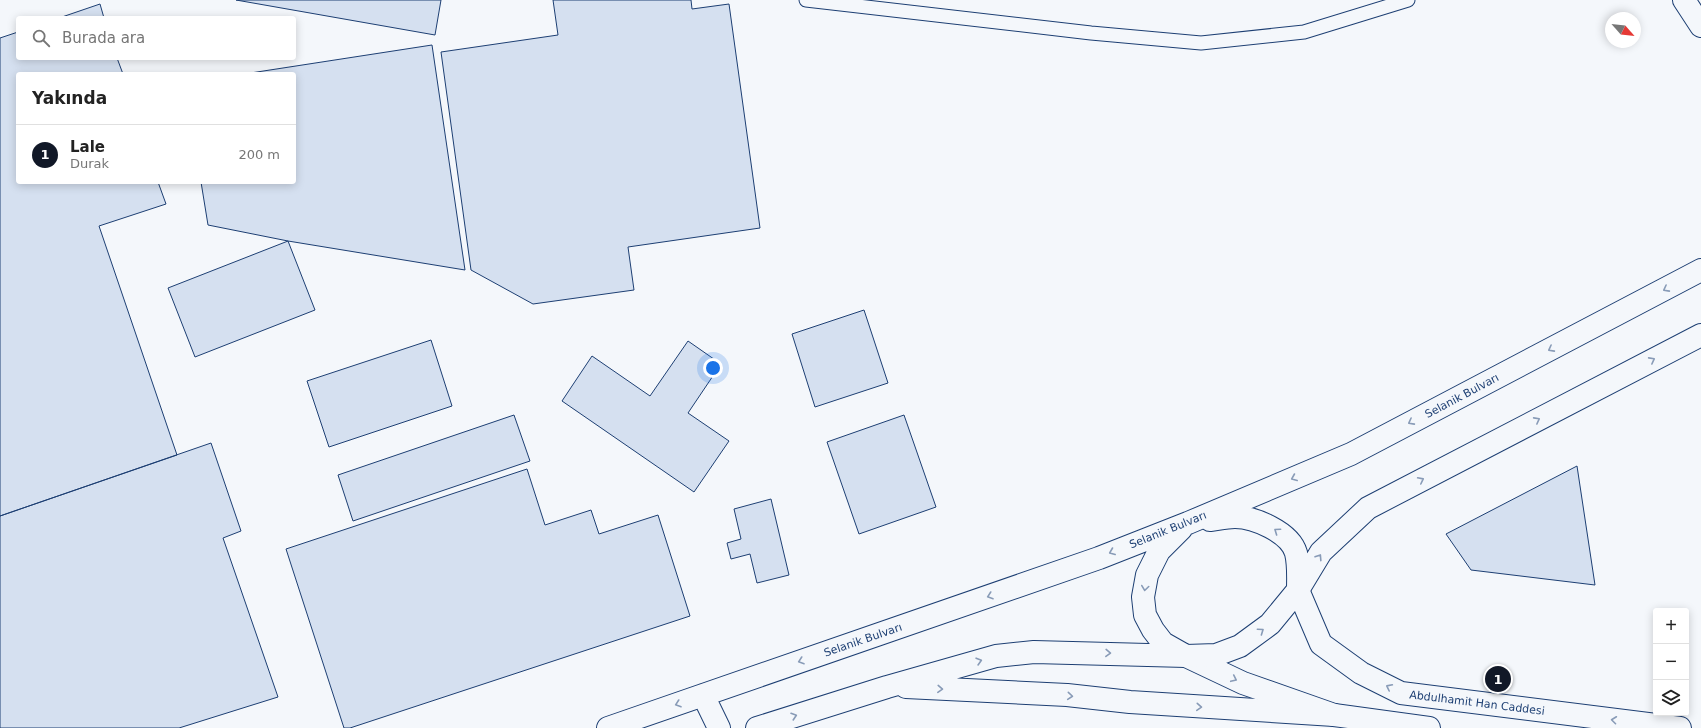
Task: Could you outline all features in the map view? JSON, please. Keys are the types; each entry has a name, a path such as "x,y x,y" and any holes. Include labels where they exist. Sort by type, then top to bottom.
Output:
{"main road":[{"path":"1684,0 1701,26"},
{"name":"Selanik Bulvarı","path":"608,728 1099,558 1188,523 1351,454 1701,270"},
{"path":"757,728 887,687 996,656 1034,652 1186,656 1216,655 1240,646 1270,624 1298,590 1321,552 1368,508 1701,334"},
{"path":"1298,590 1296,551 1285,537 1270,527 1253,520 1235,517 1188,523 1159,551 1146,575 1143,597 1145,615 1153,630 1163,643 1186,656 1243,683 1336,721"},
{"name":"Abdulhamit Han Caddesi","path":"1298,590 1321,644 1361,673 1401,693 1680,728"},
{"path":"887,687 1068,695 1336,721 1429,728"},
{"path":"703,695 719,728"}],"lane":[{"path":"806,0 1091,33 1201,43 1304,32 1408,0"}],"building":[{"path":"236,0 441,0 435,35"},
{"path":"553,0 691,0 692,9 729,4 760,228 628,247 634,290 533,304 471,270 441,52 558,35"},
{"path":"100,4 103,16 65,16"},
{"path":"16,33 16,60 118,60 122,72 16,72 16,184 159,184 166,204 99,226 177,455 0,516 0,38"},
{"path":"432,45 465,270 288,241 208,225 201,184 296,184 296,72 257,72"},
{"path":"288,241 315,310 195,357 168,288"},
{"path":"864,310 888,383 815,407 792,334"},
{"path":"431,340 452,406 329,447 307,381"},
{"path":"688,341 721,364 688,413 729,441 694,492 562,401 592,356 650,396"},
{"path":"514,415 530,461 353,521 338,475"},
{"path":"904,415 936,507 859,534 827,442"},
{"path":"211,443 241,531 223,538 278,697 179,728 0,728 0,516"},
{"path":"1577,466 1595,585 1471,570 1446,534"},
{"path":"527,469 545,525 591,510 599,534 658,515 690,616 350,728 344,728 286,549"},
{"path":"771,499 789,575 757,583 750,554 731,559 727,543 741,539 734,509"}],"place":[{"name":"Lale","path":"1498,679"}]}
